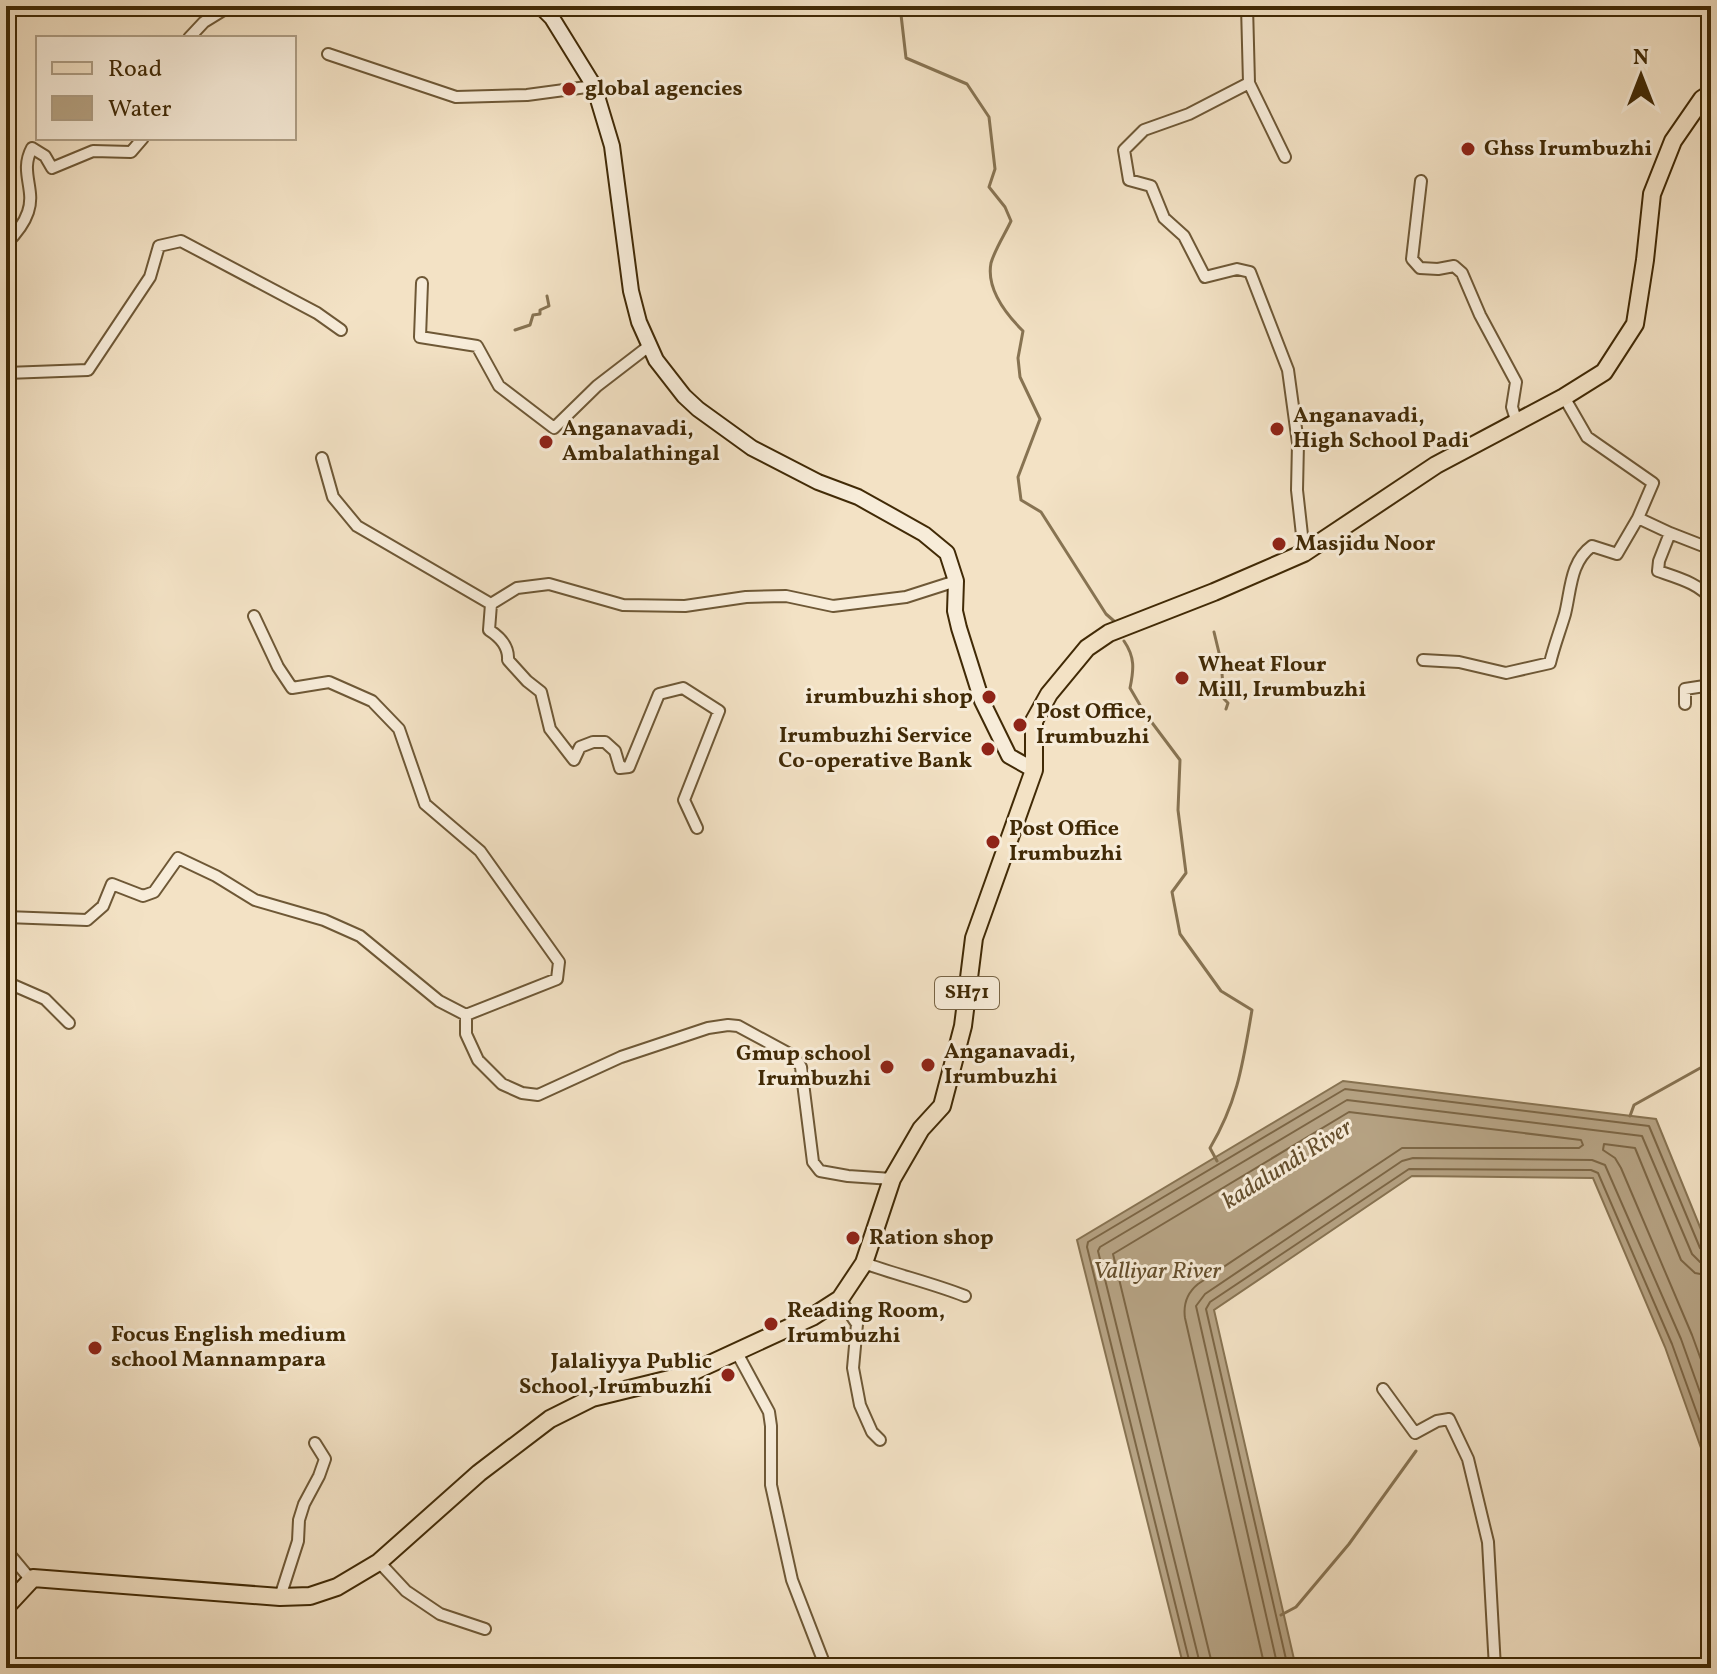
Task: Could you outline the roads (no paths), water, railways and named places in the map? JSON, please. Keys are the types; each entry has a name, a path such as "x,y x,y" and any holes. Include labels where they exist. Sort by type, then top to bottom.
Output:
{"main road":[{"path":"540,6 552,18 594,86 612,146 631,291 639,322 666,375 698,409 752,448 818,482 858,497 924,534 947,553 956,581 957,619 985,708 1009,756 1034,770"},
{"name":"SH71","path":"31,1580 280,1597 310,1596 337,1587 379,1562 479,1473 550,1419 592,1398 686,1375 812,1317 840,1299 864,1263 892,1179 921,1129 942,1106 963,1026 974,938 1034,770 1034,721 1049,694 1087,648 1125,625 1214,592 1304,553 1349,526 1413,478 1564,397 1604,372 1635,324 1652,194 1673,141 1702,99 1711,93"},
{"path":"6,1607 31,1580"}],"street":[{"path":"191,36 204,22 230,6"},
{"path":"1247,6 1249,83 1285,157"},
{"path":"328,54 456,97 527,95 594,86"},
{"path":"1249,83 1189,114 1144,130 1124,150 1129,180 1151,186 1164,218 1184,236 1205,277 1237,269 1250,272 1257,286 1288,370 1298,443 1297,490 1304,553"},
{"path":"6,244 29,210 24,162 32,148 45,156 52,168 93,151 131,152 141,140"},
{"path":"1421,181 1412,259 1420,268 1454,266 1462,273 1480,315 1516,382 1512,407 1517,423"},
{"path":"6,373 88,370 150,277 159,246 181,241 304,306 341,330"},
{"path":"422,283 420,337 477,346 499,386 554,428 597,386 649,346"},
{"path":"1423,660 1459,662 1506,673 1550,663 1571,580 1583,553 1592,546 1617,554 1638,518 1653,483 1587,437 1564,397"},
{"path":"322,458 333,497 357,526 491,604"},
{"path":"1638,518 1711,549"},
{"path":"1670,533 1658,571 1688,583 1708,594 1711,600"},
{"path":"491,604 517,588 549,584 623,605 685,606 746,597 786,596 833,606 906,597 956,581"},
{"path":"491,604 489,630 498,636 509,652 508,660 541,692 550,729 574,760 580,747 605,742 615,751 620,768 629,767 659,694 683,688 719,711 684,800 697,828"},
{"path":"6,917 87,920 103,906 112,884 143,896 154,892 178,858 255,900 324,920 360,936 439,1001 466,1015 557,979 559,962 480,851 425,804 399,729 372,701 343,687 329,682 292,688 278,667 254,616"},
{"path":"1685,704 1685,689 1711,685"},
{"path":"6,982 45,999 69,1023"},
{"path":"466,1015 466,1034 478,1060 502,1084 522,1093 538,1095 621,1057 708,1028 738,1026 795,1057 801,1067 813,1162 820,1171 892,1179"},
{"path":"864,1263 965,1296"},
{"path":"840,1299 857,1324 853,1368 860,1405 872,1432 880,1440"},
{"path":"736,1351 769,1412 771,1485 792,1580 826,1668"},
{"path":"1383,1389 1415,1433 1437,1421 1449,1419 1468,1459 1488,1542 1495,1668"},
{"path":"280,1597 298,1541 299,1520 325,1459 315,1443"},
{"path":"6,1550 31,1580"},
{"path":"379,1562 406,1591 440,1614 485,1629"}],"water":[{"name":"Valliyar River","path":"1343,1081 1656,1119 1711,1254 1711,1476 1665,1347 1593,1178 1412,1176 1214,1310 1296,1668 1184,1668 1077,1240"}],"waterway":[{"path":"900,6 906,58 967,84 989,117 995,169 989,187 1005,207 1011,221 991,263 990,273 994,291 1004,309 1023,331 1018,358 1020,377 1040,419 1018,477 1021,500 1041,512 1106,614 1114,621"},
{"path":"515,330 530,325 533,315 540,314 540,310 549,306 547,296"},
{"path":"1214,632 1221,661 1224,699 1228,703 1226,709"},
{"path":"1124,641 1133,663 1130,688 1180,760 1178,810 1186,873 1172,892 1180,934 1221,991 1252,1010 1233,1097 1210,1148 1217,1161"},
{"path":"1630,1116 1634,1105 1711,1062"},
{"path":"1281,1615 1296,1607 1349,1544 1416,1451"}],"place":[{"name":"global agencies","path":"569,89"},
{"name":"Ghss Irumbuzhi","path":"1468,149"},
{"name":"Anganavadi, High School Padi","path":"1277,429"},
{"name":"Anganavadi, Ambalathingal","path":"546,442"},
{"name":"Masjidu Noor","path":"1279,544"},
{"name":"Wheat Flour Mill, Irumbuzhi","path":"1182,678"},
{"name":"irumbuzhi shop","path":"989,697"},
{"name":"Post Office, Irumbuzhi","path":"1020,725"},
{"name":"Irumbuzhi Service Co-operative Bank","path":"988,749"},
{"name":"Post Office Irumbuzhi","path":"993,842"},
{"name":"Anganavadi, Irumbuzhi","path":"928,1065"},
{"name":"Gmup school Irumbuzhi","path":"887,1067"},
{"name":"Ration shop","path":"853,1238"},
{"name":"Reading Room, Irumbuzhi","path":"771,1324"},
{"name":"Focus English medium school Mannampara","path":"95,1348"},
{"name":"Jalaliyya Public School, Irumbuzhi","path":"728,1375"}],"water label":[{"name":"kadalundi River","path":"1288,1165"}]}
